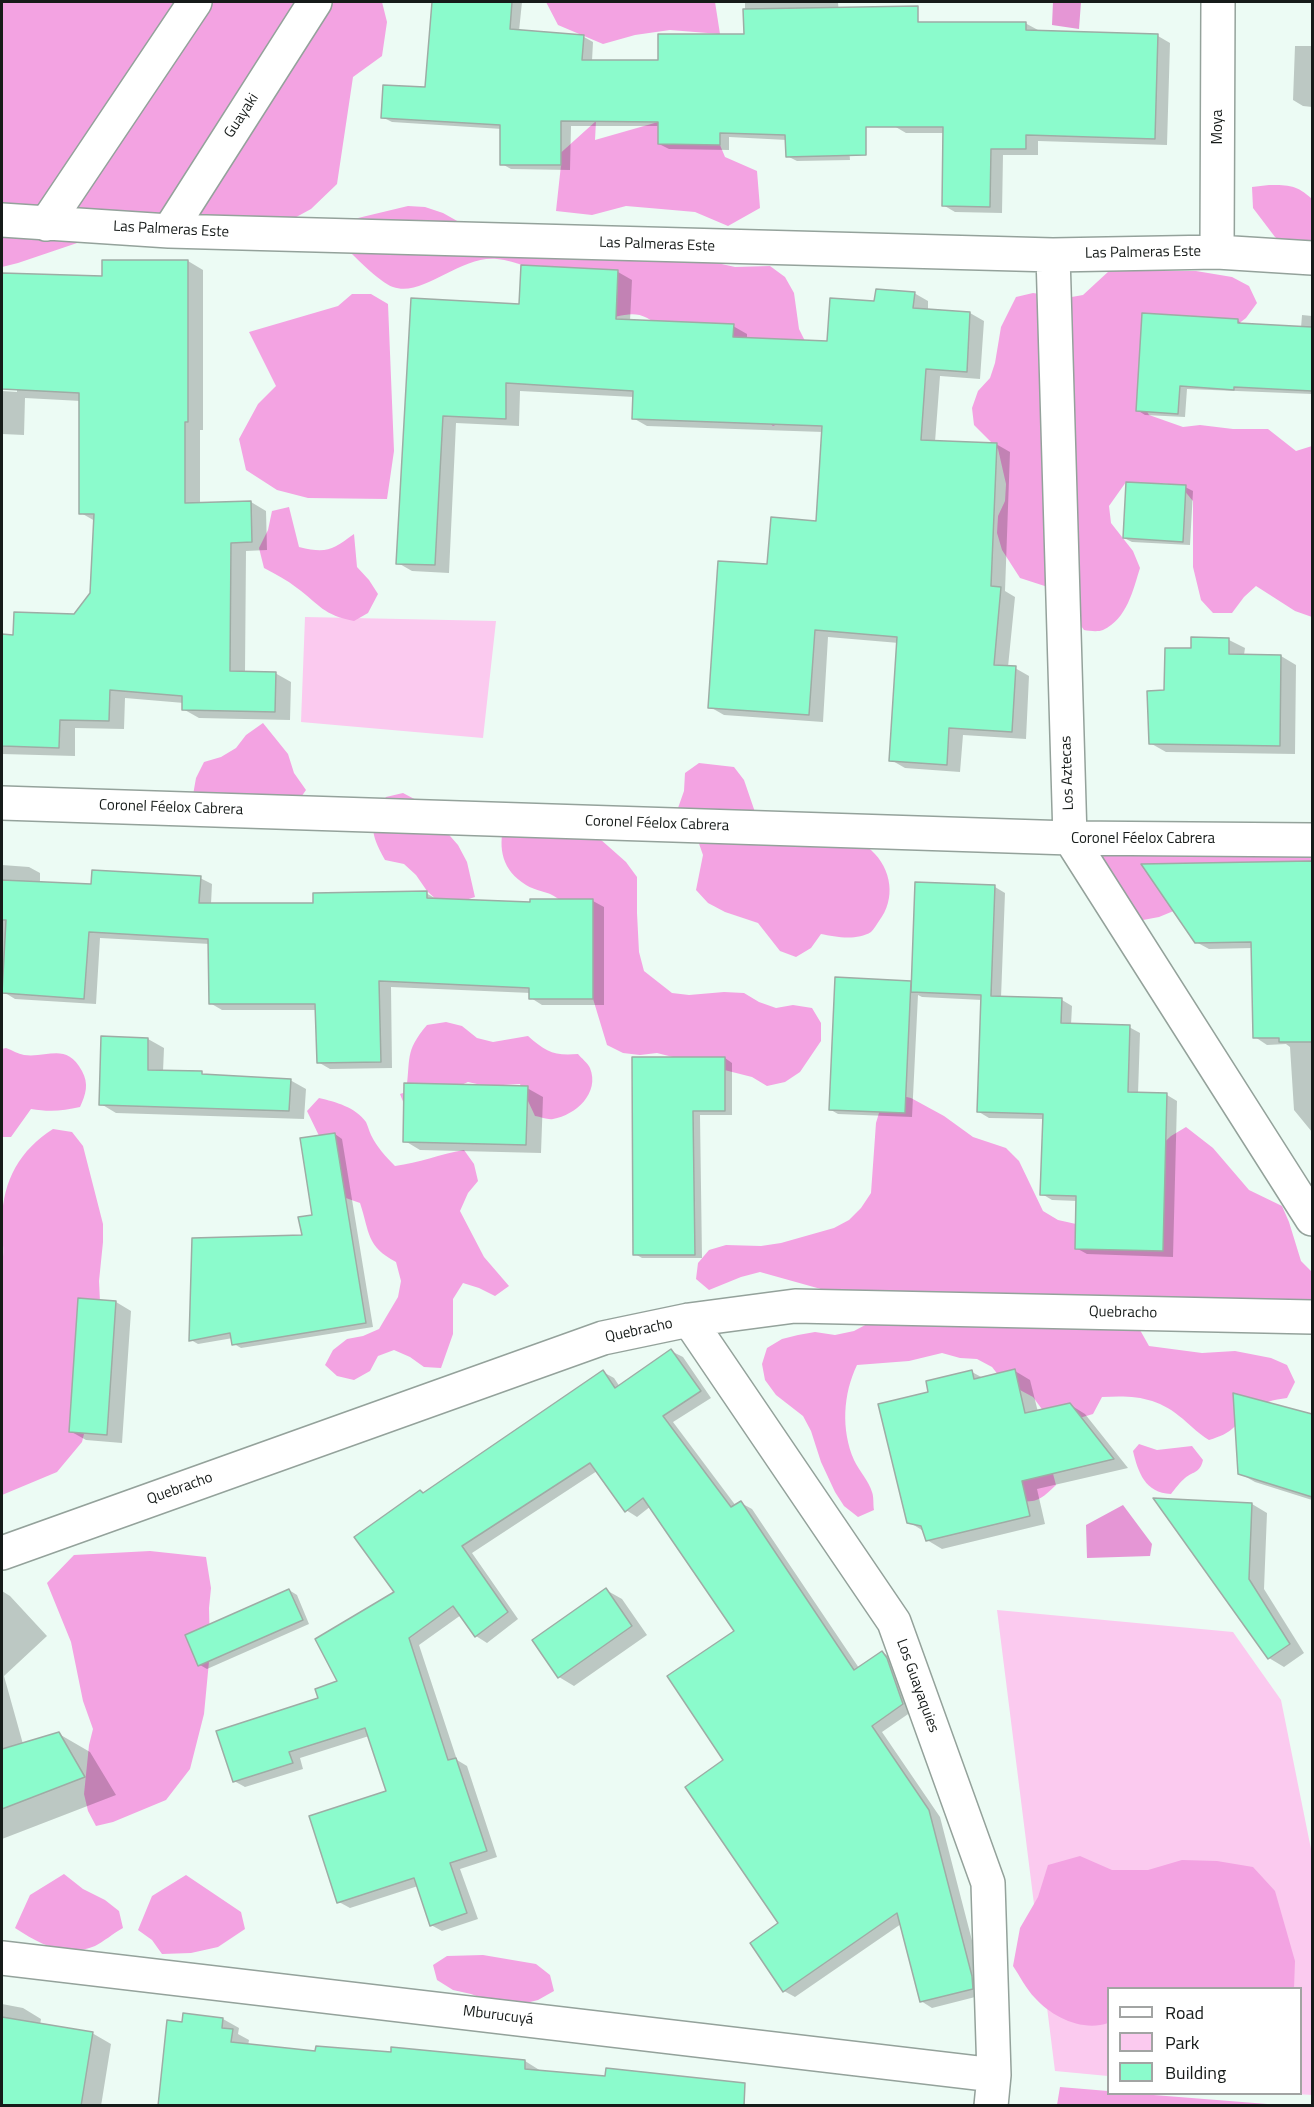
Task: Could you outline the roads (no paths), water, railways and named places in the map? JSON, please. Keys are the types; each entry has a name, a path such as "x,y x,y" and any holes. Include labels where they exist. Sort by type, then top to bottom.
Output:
{"street":[{"path":"46,224 195,2"},
{"name":"Guayaki","path":"169,231 315,2"},
{"name":"Moya","path":"1217,252 1218,2"},
{"name":"Las Palmeras Este","path":"2,220 169,231 1053,255 1217,252 1312,258"},
{"name":"Los Aztecas","path":"1053,255 1070,838"},
{"name":"Coronel Féelox Cabrera","path":"2,803 1070,838 1312,840"},
{"path":"1070,838 1312,1219"},
{"name":"Quebracho","path":"2,1553 603,1338 689,1320 795,1306 1312,1317"},
{"name":"Los Guayaquies","path":"689,1320 894,1622 988,1883 992,2090"},
{"name":"Mburucuyá","path":"2,1958 992,2090"}]}
